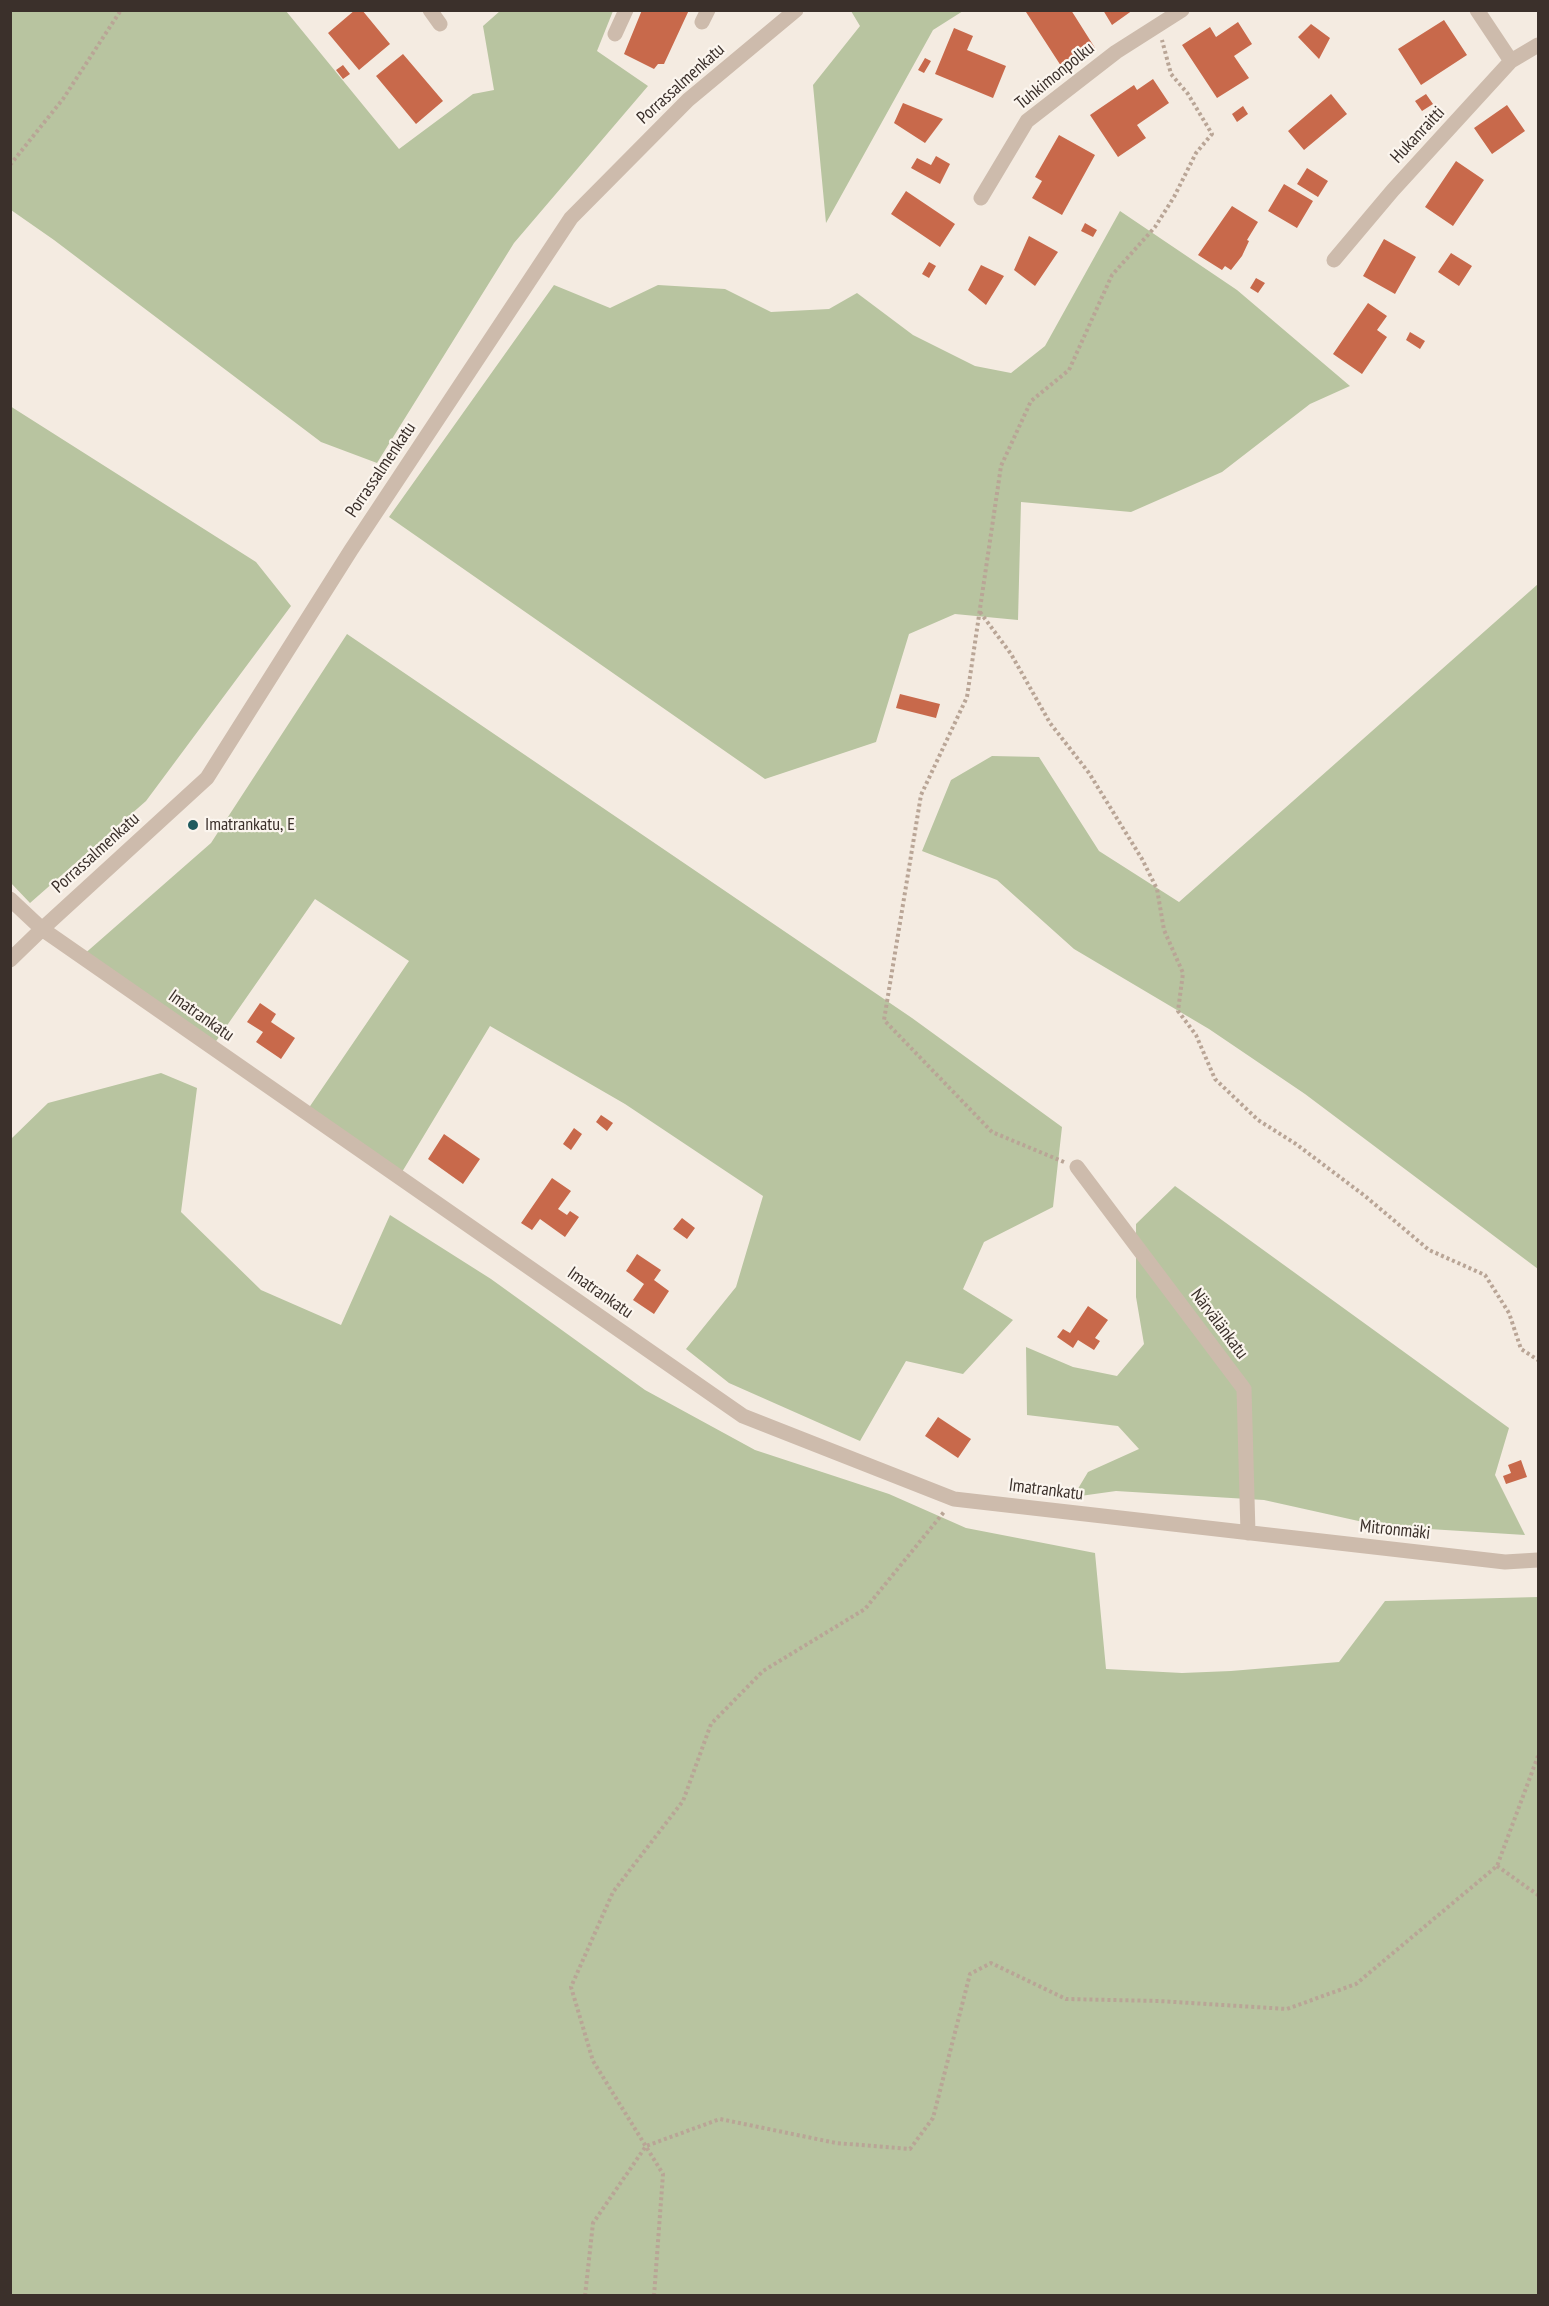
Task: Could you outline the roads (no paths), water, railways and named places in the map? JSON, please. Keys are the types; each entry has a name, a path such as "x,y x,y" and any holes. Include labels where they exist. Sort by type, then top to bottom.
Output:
{"street":[{"path":"430,10 440,24"},
{"path":"615,33 626,10"},
{"name":"Porrassalmenkatu","path":"10,960 207,778 351,550 571,218 688,100 796,10"},
{"name":"Tuhkimonpolku","path":"981,198 1027,121 1116,52 1182,10"},
{"path":"1477,10 1511,61"},
{"name":"Hukanraitti","path":"1334,260 1393,190 1511,61 1539,45"},
{"name":"Imatrankatu","path":"10,899 42,929 743,1416 954,1499 1248,1533"},
{"name":"Närvälänkatu","path":"1077,1167 1244,1389 1248,1533"},
{"name":"Mitronmäki","path":"1248,1533 1505,1562 1539,1560"}],"place":[{"name":"Imatrankatu, E","path":"193,825"}]}
